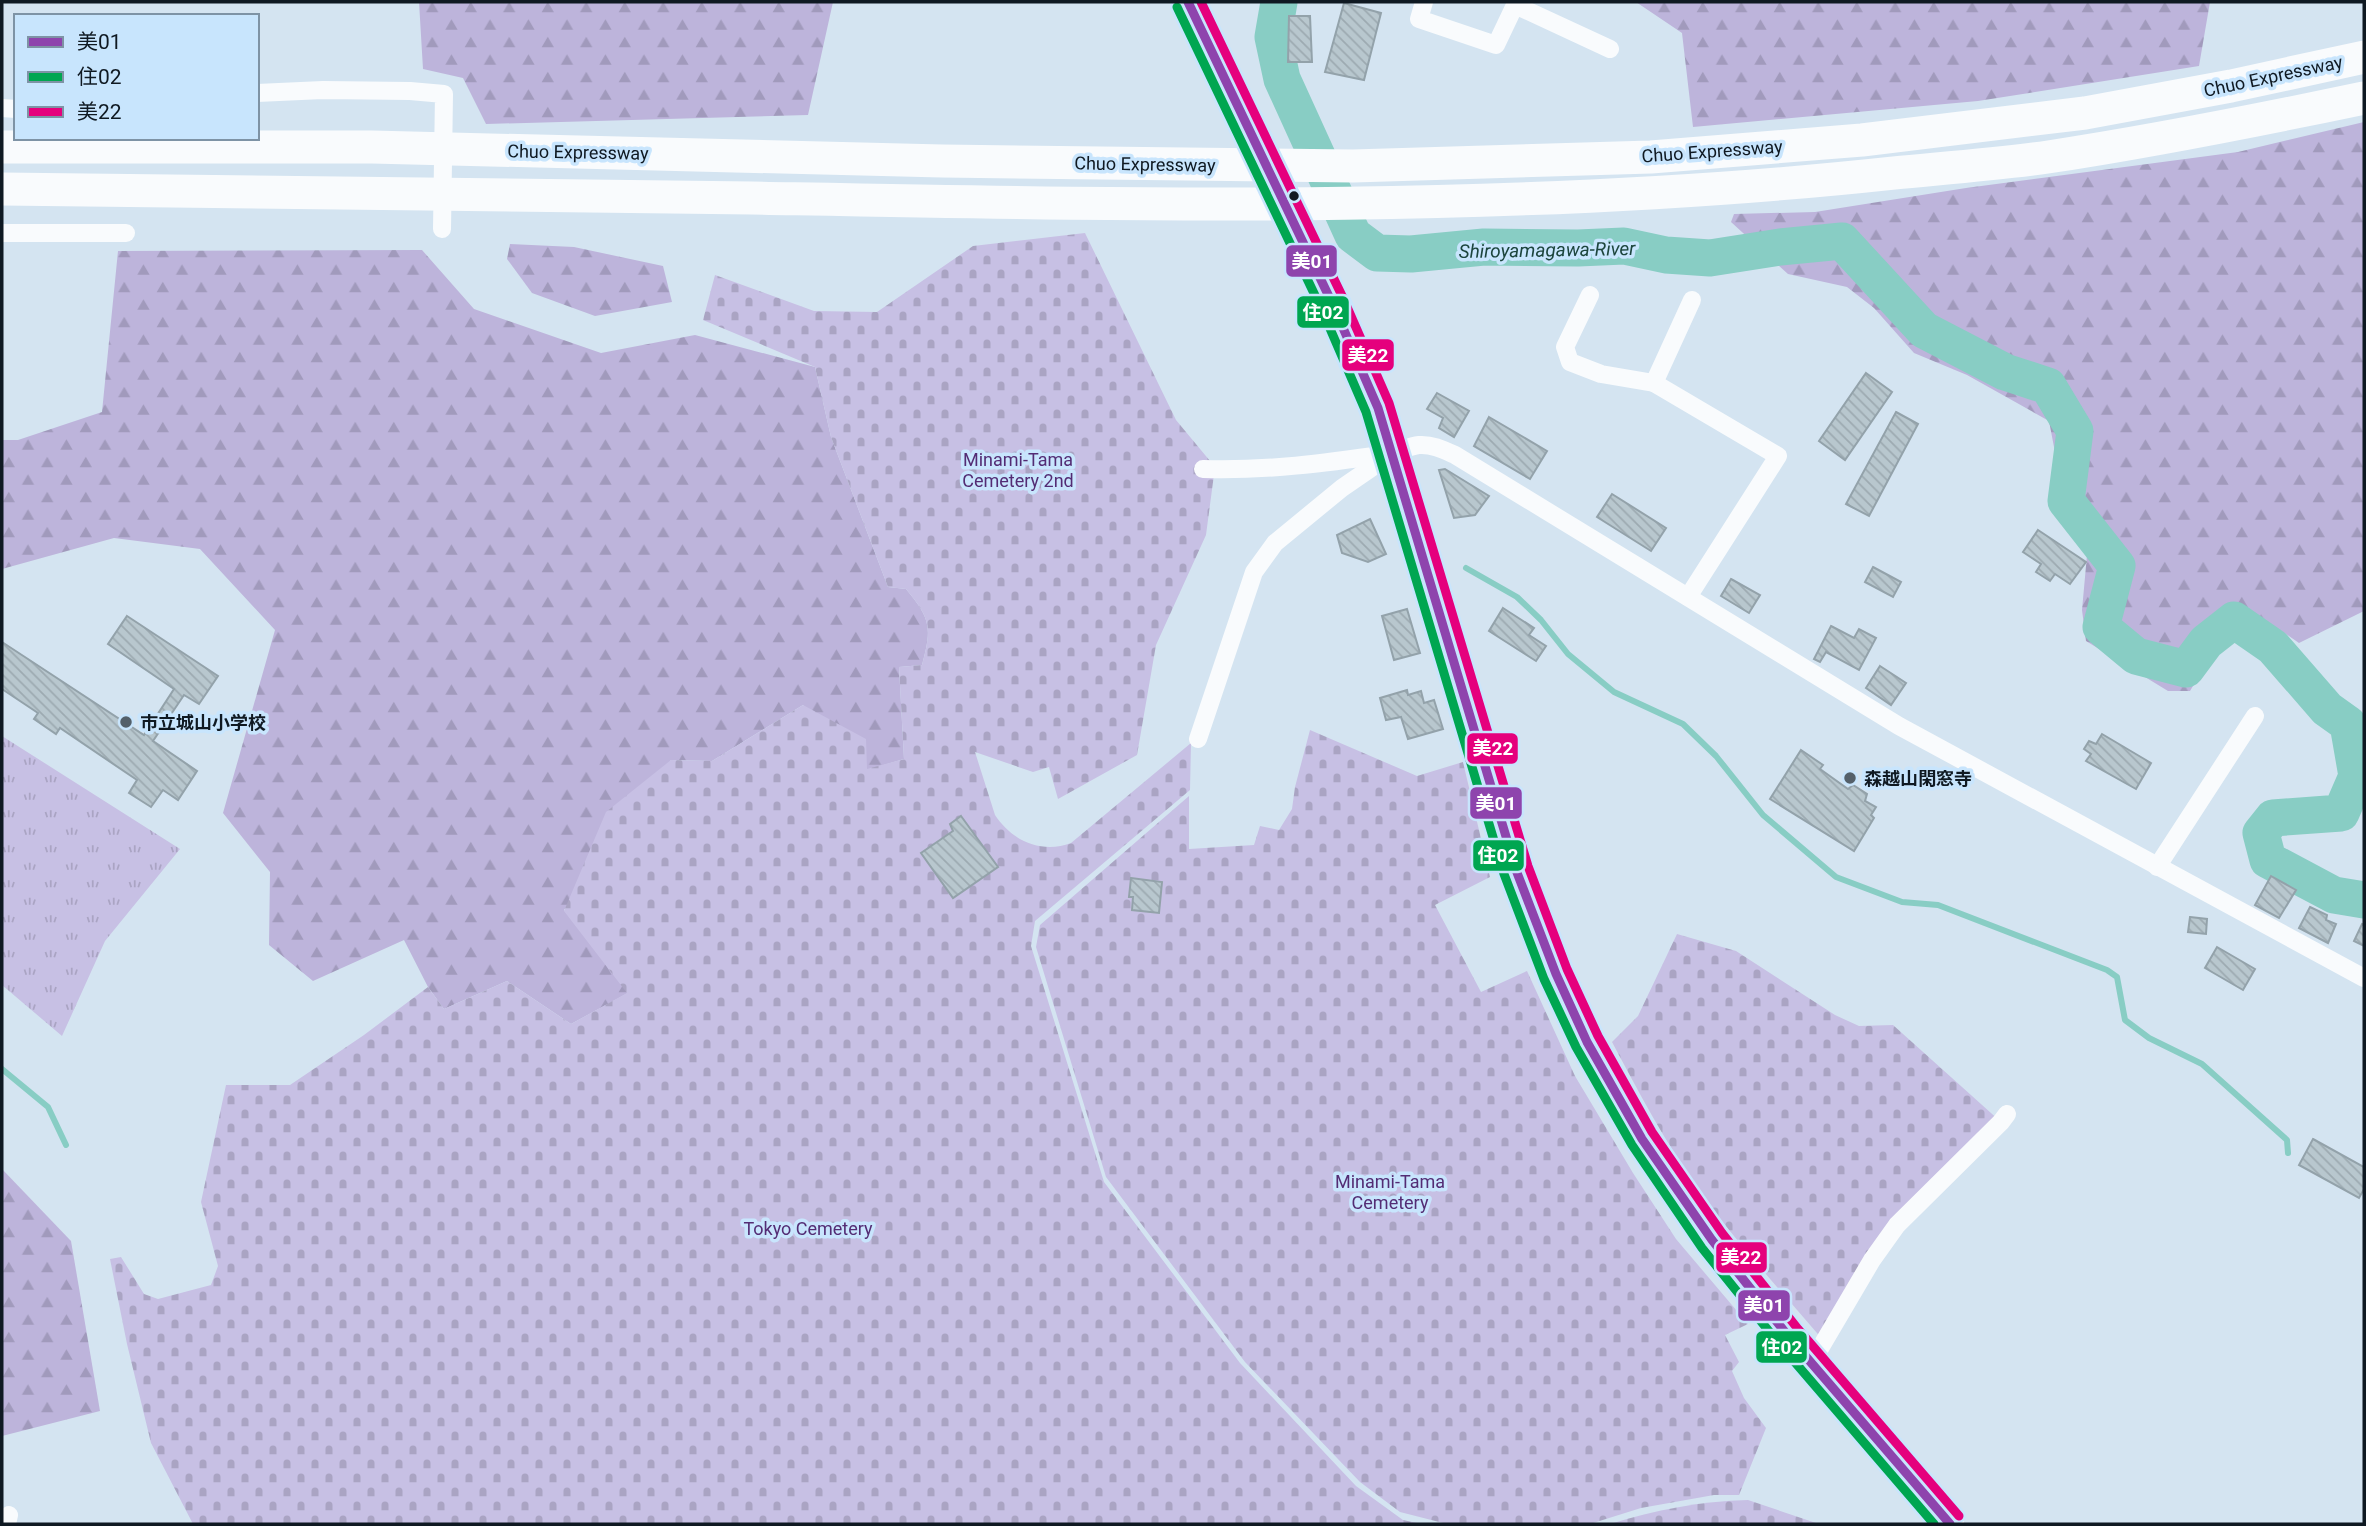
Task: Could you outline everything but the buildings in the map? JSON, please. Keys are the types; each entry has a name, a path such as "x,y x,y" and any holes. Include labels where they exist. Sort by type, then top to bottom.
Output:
{"highway":[{"name":"Chuo Expressway","path":"2,147 372,147 1353,166 1651,157 1862,140 2085,113 2231,86 2364,57"},
{"path":"2,189 396,191 1068,203 1507,201 1654,194 1869,176 2044,157 2232,125 2364,98"}],"main road":[{"path":"1188,2 1220,75 1299,229 1349,335 1378,408 1516,870 1534,924 1573,1013 1621,1106 1717,1246 1950,1524"}],"street":[{"path":"1424,2 1419,19 1496,45 1515,5 1610,49"},
{"path":"259,93 323,90 444,94 442,224"},
{"path":"2,233 126,233"},
{"path":"1590,295 1565,347 1570,362 1601,374 1654,383 1778,456 1688,597"},
{"path":"1654,383 1692,300"},
{"path":"1203,469 1251,471 1292,467 1393,453 1418,445 1433,446 1455,455 1933,745 2364,978"},
{"path":"1198,739 1254,572 1275,543 1342,488 1393,453"},
{"path":"2157,867 2255,716"},
{"path":"1812,1362 1872,1260 1897,1225 2007,1114"}],"green space":[{"path":"419,2 833,2 808,115 486,124 463,78 423,69"},
{"path":"1636,2 2210,2 2199,66 1978,101 1693,127 1682,33"},
{"path":"2364,122 2364,611 2299,643 2258,615 2218,643 2190,691 2168,691 2086,641 2082,610 2087,555 2069,525 2049,421 1967,375 1914,353 1874,308 1847,287 1788,274 1731,222 1734,214 1815,212 1966,188 2238,152"},
{"name":"Tokyo Cemetery","path":"1085,233 1176,420 1215,467 1206,535 1156,645 1137,755 1058,799 1049,767 1033,772 975,752 995,815 1002,824 1028,843 1049,847 1071,843 1191,743 1190,790 1035,921 1031,946 1104,1182 1240,1363 1356,1486 1403,1520 1422,1524 193,1524 151,1443 110,1259 121,1257 144,1294 158,1299 211,1285 218,1266 201,1202 226,1085 290,1085 428,987 444,1009 507,981 571,1024 627,993 564,911 606,812 671,760 712,761 803,705 866,739 867,769 904,759 899,667 922,665 928,633 925,616 906,589 888,587 831,437 815,367 703,320 715,275 814,311 877,312 973,246"},
{"path":"510,244 574,247 663,266 672,302 595,316 532,293 507,259"},
{"path":"422,250 474,309 601,353 695,335 815,367 831,437 888,587 906,589 925,616 927,624 927,642 922,665 899,667 904,759 867,770 803,705 712,761 671,760 564,910 628,993 571,1024 507,981 444,1009 428,987 404,940 313,981 269,945 270,872 223,813 275,630 200,549 114,538 2,569 2,440 18,440 102,412 118,251"},
{"name":"Minami-Tama Cemetery","path":"1310,730 1417,776 1463,762 1490,877 1435,905 1481,992 1527,971 1575,1076 1633,1173 1676,1239 1748,1324 1725,1335 1739,1362 1732,1371 1744,1398 1766,1428 1739,1495 1714,1495 1641,1508 1590,1524 1447,1524 1400,1512 1360,1482 1245,1362 1106,1177 1036,947 1040,925 1189,796 1189,849 1254,845 1260,826 1279,830 1292,809"},
{"path":"2,736 180,849 105,941 62,1036 2,985"},
{"path":"1677,934 1736,951 1835,1015 1859,1026 1893,1025 2001,1122 1897,1225 1823,1340 1699,1191 1664,1136 1612,1042 1638,1016"},
{"path":"2,1169 71,1241 100,1411 2,1436"},
{"path":"1748,1500 1819,1524 1610,1524 1678,1507"}],"waterway":[{"name":"Shiroyamagawa-River","path":"1279,2 1273,37 1282,79 1353,235 1377,253 1411,254 1484,247 1624,246 1666,255 1710,258 1842,241 1924,330 2005,372 2048,386 2075,431 2066,501 2117,566 2101,627 2136,656 2186,669 2206,642 2234,620 2273,647 2327,709 2348,724 2357,776 2341,813 2273,818 2261,833 2268,860 2334,895 2364,900"},
{"path":"1366,263 1367,246"},
{"path":"1466,568 1517,597 1541,620 1568,654 1614,692 1683,724 1716,756 1763,815 1836,877 1902,902 1938,905 2107,970 2117,977 2125,1020 2149,1038 2202,1064 2287,1140 2288,1153"},
{"path":"2,1069 48,1107 66,1145"}],"transit line":[{"name":"美01","path":"1188,2 1333,305 1378,408 1516,870 1556,974 1587,1042 1642,1139 1712,1240 1789,1337 1950,1524"},
{"name":"美22","path":"1201,2 1344,300 1389,403 1528,866 1567,969 1598,1036 1652,1132 1722,1233 1798,1329 1959,1516"},
{"name":"住02","path":"1177,7 1322,310 1366,412 1504,874 1544,979 1576,1047 1632,1145 1702,1248 1780,1345 1934,1524"}],"place":[{"name":"市立城山小学校","path":"126,722"},
{"name":"森越山閑窓寺","path":"1850,778"}],"park label":[{"name":"Minami-Tama Cemetery 2nd","path":"1018,469"}]}
